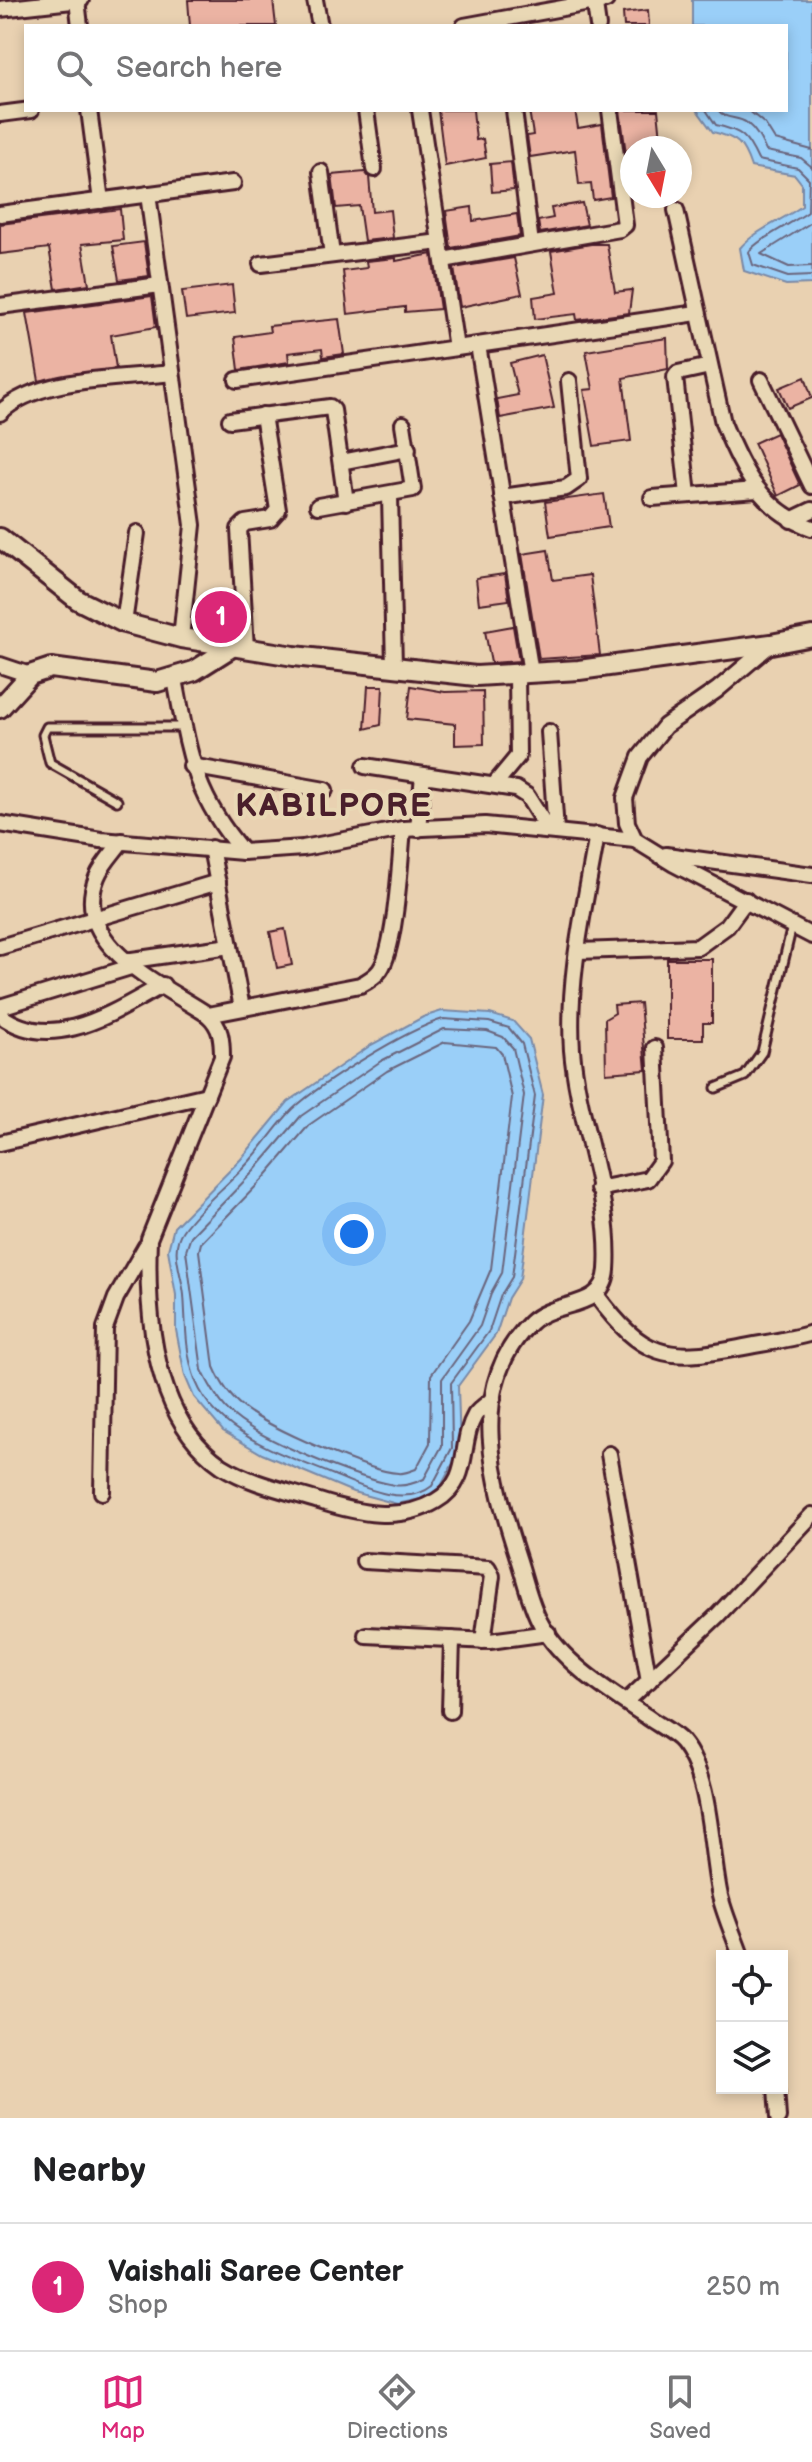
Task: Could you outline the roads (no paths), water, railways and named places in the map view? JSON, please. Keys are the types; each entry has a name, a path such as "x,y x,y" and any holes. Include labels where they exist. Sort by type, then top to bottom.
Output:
{"street":[{"path":"0,9 78,0 80,24"},
{"path":"315,0 320,24"},
{"path":"503,23 532,7 600,2 598,24"},
{"path":"0,114 24,111"},
{"path":"89,112 101,201"},
{"path":"366,112 374,169"},
{"path":"420,112 456,348"},
{"path":"514,112 531,244"},
{"path":"443,260 620,229 625,225 610,112"},
{"path":"321,172 332,255"},
{"path":"0,214 233,183"},
{"path":"148,194 193,525 181,638"},
{"path":"676,210 723,423 757,490 769,505 791,520 812,528"},
{"path":"261,264 440,242"},
{"path":"0,306 160,285"},
{"path":"237,380 697,313"},
{"path":"478,345 502,497 524,673 518,756 494,785"},
{"path":"688,495 675,377 678,373 710,366"},
{"path":"0,413 11,401 42,388 172,373"},
{"path":"761,380 812,486"},
{"path":"502,497 566,488 579,479 569,381"},
{"path":"230,420 330,407 333,410 346,502"},
{"path":"239,648 239,529 245,523 270,519 278,510 263,415"},
{"path":"318,506 390,496 413,489 403,424"},
{"path":"341,462 408,449"},
{"path":"652,498 757,490"},
{"path":"390,496 394,666"},
{"path":"791,520 812,510"},
{"path":"124,623 137,533"},
{"path":"0,538 78,600 124,623 181,638 239,648 476,676 771,644 812,636"},
{"path":"635,840 627,823 625,798 640,757 665,726 717,690 771,644"},
{"path":"0,708 30,675 51,668 70,668 157,682 175,679 239,648"},
{"path":"0,665 30,675"},
{"path":"175,679 191,766 219,823 243,852"},
{"path":"549,732 553,831"},
{"path":"191,766 325,790"},
{"path":"365,766 516,789 527,796 553,831"},
{"path":"208,1015 360,985 381,968 389,945 423,775"},
{"path":"0,824 122,841 243,852 303,848 410,829 485,825 635,840 812,936"},
{"path":"597,835 571,1005 572,1052 598,1189 607,1268 605,1286 597,1296 544,1312 531,1322 506,1358 493,1399 489,1440 496,1488 530,1596 548,1633 559,1649 682,1742 700,1781 713,1834 720,1895 739,1950"},
{"path":"102,1492 105,1328 116,1298 137,1267 222,1057 218,1024 129,964 108,945 95,916 93,892 98,875 122,841"},
{"path":"211,848 242,1008"},
{"path":"658,854 812,875"},
{"path":"0,947 95,916 218,882"},
{"path":"578,951 698,947 727,926 746,900"},
{"path":"0,1007 129,964 230,946"},
{"path":"0,1015 25,1028 47,1032 72,1029 103,1018 163,985"},
{"path":"598,1189 648,1179 661,1161 655,1048"},
{"path":"0,1143 207,1095"},
{"path":"149,1239 149,1287 164,1382 177,1417 208,1455 238,1475 336,1507 376,1515 424,1506 436,1501 454,1484 465,1462 475,1416 493,1399"},
{"path":"597,1296 617,1324 654,1350 668,1355 689,1357 812,1333"},
{"path":"609,1454 649,1681"},
{"path":"626,1702 717,1616 812,1515"},
{"path":"364,1561 488,1568 492,1576 483,1641"},
{"path":"366,1635 483,1641 548,1633"},
{"path":"450,1711 452,1639"},
{"path":"776,2094 778,2118"}],"lane":[{"path":"117,801 50,763 43,735 47,727 184,727"},
{"path":"716,1088 745,1076 762,1052 793,924"}],"water":[{"path":"692,0 812,0 812,284 786,285 744,271 740,248 753,236 802,206 802,184 795,175 751,167 738,143 713,132 698,112 788,112 788,24 692,24"},
{"path":"442,1011 490,1014 513,1021 529,1039 543,1095 520,1279 508,1298 496,1334 458,1386 460,1450 439,1490 430,1497 397,1504 353,1492 262,1454 223,1431 194,1397 185,1376 176,1330 176,1295 168,1250 174,1227 241,1159 288,1102 371,1045 423,1017"}],"place":[{"name":"Vaishali Saree Center","path":"221,617"}],"district":[{"name":"KABILPORE","path":"334,806"}]}
